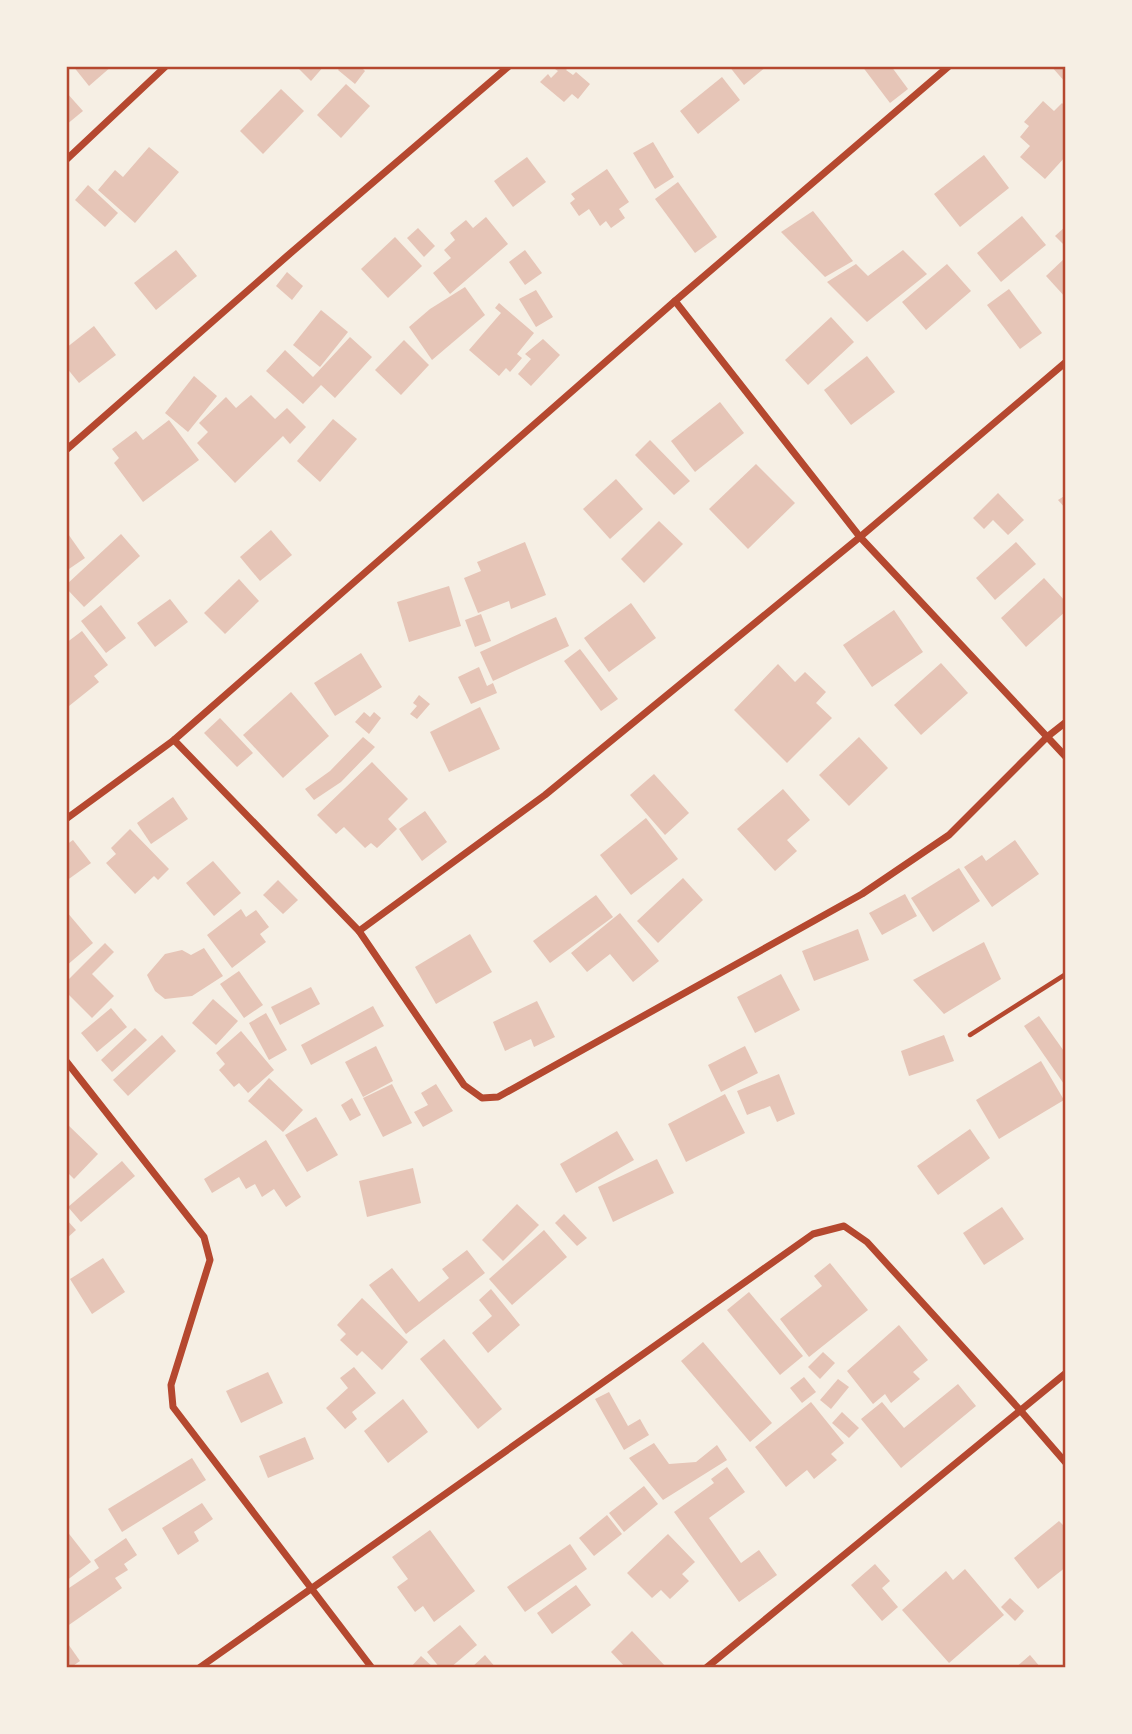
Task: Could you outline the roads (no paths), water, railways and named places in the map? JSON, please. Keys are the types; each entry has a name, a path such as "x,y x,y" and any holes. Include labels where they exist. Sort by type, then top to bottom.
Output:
{"street":[{"path":"66,160 166,66"},
{"path":"66,450 509,66"},
{"path":"66,819 174,740 948,66"},
{"path":"675,301 860,537 1066,757"},
{"path":"359,931 545,796 860,537 1066,362"},
{"path":"174,740 359,931 464,1085 482,1098 498,1097 862,894 949,835 1047,737 1066,722"},
{"path":"66,1060 204,1237 210,1260 171,1385 173,1407 372,1668"},
{"path":"199,1668 813,1234 844,1226 867,1242 1066,1463"},
{"path":"706,1668 1066,1373"}]}
